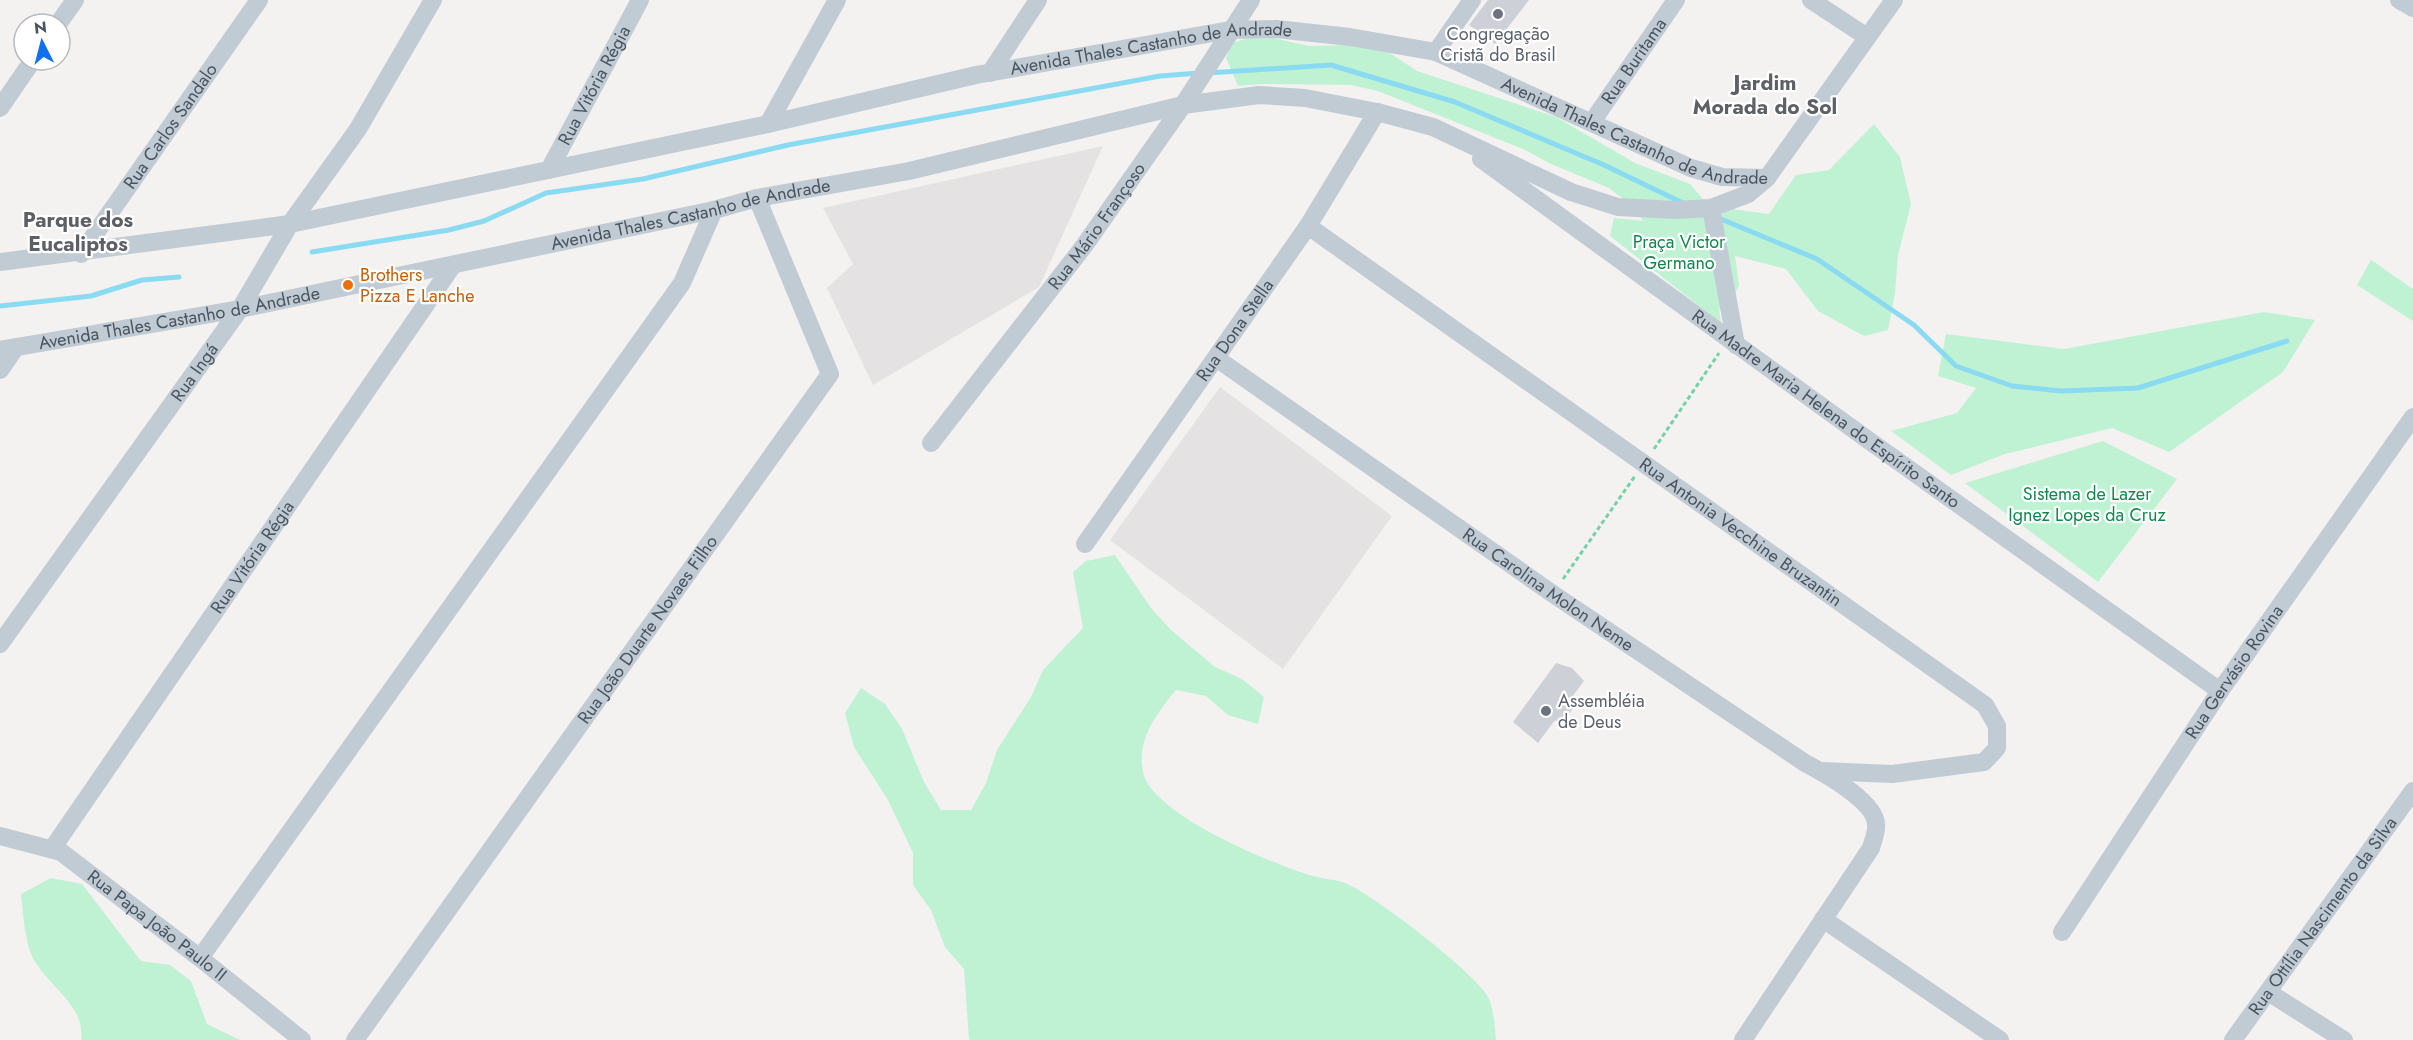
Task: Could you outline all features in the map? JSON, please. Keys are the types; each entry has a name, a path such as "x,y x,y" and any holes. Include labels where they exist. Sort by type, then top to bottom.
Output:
{"street":[{"name":"Rua Carlos Sandalo","path":"81,254 259,0"},
{"name":"Rua Ingá","path":"0,644 240,309 290,224 358,129 433,0"},
{"name":"Rua Vitória Régia","path":"549,170 640,0"},
{"path":"768,124 837,0"},
{"path":"990,73 1038,0"},
{"name":"Rua Mário Françoso","path":"931,443 1084,246 1183,105 1251,0"},
{"path":"1436,52 1472,0"},
{"name":"Rua Buritama","path":"1592,122 1676,0"},
{"path":"1811,0 1867,37"},
{"path":"1767,178 1894,0"},
{"path":"2399,0 2413,8"},
{"name":"Avenida Thales Castanho de Andrade","path":"0,262 81,254 290,224 768,124 990,73 1230,30 1276,29 1350,36 1436,52 1691,168 1722,177 1767,178"},
{"path":"0,108 25,72"},
{"name":"Avenida Thales Castanho de Andrade","path":"8,348 240,309 714,210 757,198 909,171 1183,105 1259,95 1305,98 1377,112 1433,127 1571,192 1618,207 1676,210 1711,208 1748,194 1767,178"},
{"name":"Rua Dona Stella","path":"1085,544 1308,226 1377,112"},
{"name":"Rua Madre Maria Helena do Espírito Santo","path":"1433,127 1496,169 1732,342 2220,691"},
{"name":"Rua João Duarte Novaes Filho","path":"355,1040 830,374 757,198"},
{"path":"1711,208 1732,342"},
{"path":"200,958 682,283 714,210"},
{"name":"Rua Antonia Vecchine Bruzantin","path":"1308,226 1985,705 1997,726 1996,748 1992,756 1984,762 1892,774 1822,771"},
{"name":"Rua Vitória Régia","path":"52,849 453,265"},
{"path":"0,370 8,348"},
{"name":"Rua Carolina Molon Neme","path":"1216,358 1553,594 1805,764 1822,771 1862,801 1873,815 1876,824 1871,848 1823,919"},
{"name":"Rua Gervásio Rovina","path":"2062,932 2220,691 2413,417"},
{"name":"Rua Ottília Nascimento da Silva","path":"2234,1040 2413,791"},
{"name":"Rua Papa João Paulo II","path":"0,837 61,852 200,958 302,1040"},
{"path":"1743,1040 1823,919 2000,1040"},
{"path":"2268,992 2344,1040"}],"path":[{"path":"1553,594 1732,342"}],"shaded area":[{"path":"1103,146 1039,287 873,385 827,288 853,264 823,208"},
{"path":"1220,387 1392,516 1283,669 1110,540"}],"green space":[{"name":"Praça Victor Germano","path":"1269,37 1309,46 1353,45 1390,53 1417,71 1556,117 1635,163 1690,184 1709,206 1769,214 1796,175 1829,170 1874,124 1900,157 1911,204 1898,255 1895,293 1888,330 1864,336 1818,311 1786,269 1735,256 1739,285 1727,312 1719,308 1721,323 1610,236 1614,218 1643,221 1634,207 1609,188 1551,164 1523,149 1378,91 1351,85 1238,86 1226,58 1232,43 1248,38"},
{"path":"2371,260 2413,289 2413,321 2357,285"},
{"path":"2264,312 2315,320 2283,372 2169,452 2112,428 2005,454 1951,475 1891,431 1957,413 1976,388 1938,376 1946,334 2064,349"},
{"name":"Sistema de Lazer Ignez Lopes da Cruz","path":"2103,441 2177,479 2098,582 1965,483"},
{"path":"1115,555 1151,608 1171,630 1215,667 1242,679 1264,697 1258,724 1228,715 1206,696 1176,690 1155,718 1145,738 1143,772 1151,788 1168,805 1216,836 1295,870 1345,883 1399,918 1446,954 1481,988 1491,1004 1496,1040 969,1040 964,969 945,947 931,910 913,885 913,853 888,800 854,747 845,713 861,688 885,704 902,729 924,782 941,810 971,810 986,783 997,750 1031,697 1043,670 1083,628 1073,572 1086,561"},
{"path":"51,878 82,884 141,961 170,965 191,981 207,1024 240,1040 81,1040 81,1027 77,1015 37,965 31,954 25,932 21,894"}],"building":[{"name":"Congregação Cristã do Brasil","path":"1488,0 1529,0 1495,44 1469,25"},
{"name":"Assembléia de Deus","path":"1556,663 1572,668 1584,681 1572,697 1577,703 1561,725 1555,720 1538,743 1513,722"}],"waterway":[{"path":"1208,73 1331,65 1455,102 1604,165 1685,204"},
{"path":"312,252 449,230 484,221 546,193 643,179 788,145 1160,76 1199,73"},
{"path":"1716,217 1817,259 1914,325 1956,366 2012,386 2061,391 2138,388 2287,341"},
{"path":"0,306 91,296 142,280 179,277"}],"place":[{"name":"Congregação Cristã do Brasil","path":"1498,14"},
{"name":"Brothers Pizza E Lanche","path":"348,285"},
{"name":"Assembléia de Deus","path":"1546,711"}],"district":[{"name":"Jardim Morada do Sol","path":"1765,95"},
{"name":"Parque dos Eucaliptos","path":"78,232"}]}
